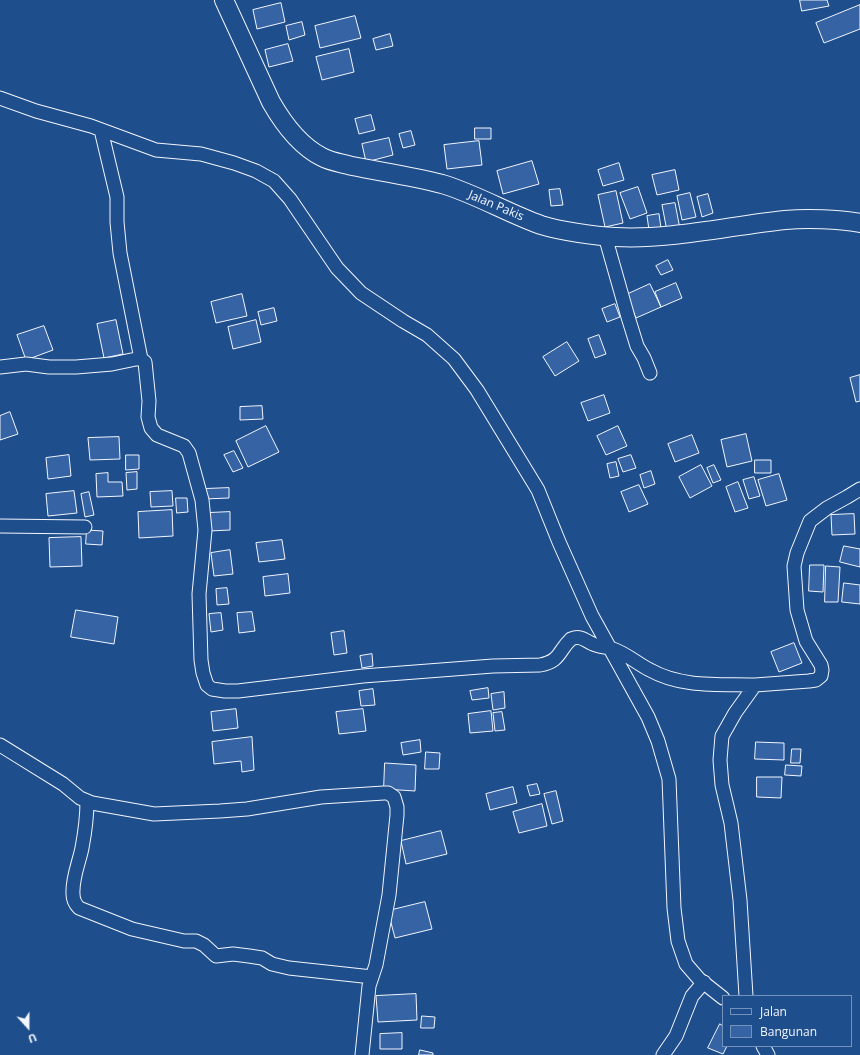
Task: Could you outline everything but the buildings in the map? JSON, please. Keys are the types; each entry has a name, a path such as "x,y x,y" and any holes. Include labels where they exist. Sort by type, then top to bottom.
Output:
{"street":[{"name":"Jalan Pakis","path":"224,0 268,95 279,115 301,141 320,156 329,160 373,170 417,177 444,184 542,225 605,236 650,237 692,233 786,220 842,220 860,223"},
{"path":"0,98 36,111 101,130 156,150 201,154 234,163 256,171 274,181 290,198 337,268 361,293 403,321 428,334 454,359 477,390 538,490 592,616 648,717 658,741 669,779 674,908 678,941 686,964 696,976 722,997"},
{"path":"101,130 117,197 117,222 120,253 141,359 146,365 149,401 148,417 151,428 157,435 184,446 187,449 202,500 205,530 199,594 201,660 205,680 207,685 212,688 225,691 238,691 363,676 493,666 540,665 546,664 559,656 568,641 575,637 584,638 594,645 610,648 651,671 675,681 699,684 755,685 816,680 821,676 822,670 821,665 806,641 797,610 794,566 797,553 810,521 827,508 860,489"},
{"path":"605,236 637,346 650,373"},
{"path":"0,367 26,364 49,367 76,367 112,364 141,359"},
{"path":"0,526 85,527"},
{"path":"746,995 740,900 731,823 722,785 720,760 722,736 735,712 755,685"},
{"path":"0,745 63,784 80,798 87,801 154,814 187,814 364,793 384,793 394,797 397,807 397,815 389,895 376,965 367,1000 362,1055"},
{"path":"87,801 87,816 82,848 74,878 73,894 75,902 79,908 132,929 184,940 196,941 204,945 216,956 233,954 249,956 262,958 272,964 290,968 372,977"},
{"path":"663,1055 676,1036 692,996 704,982"}]}
